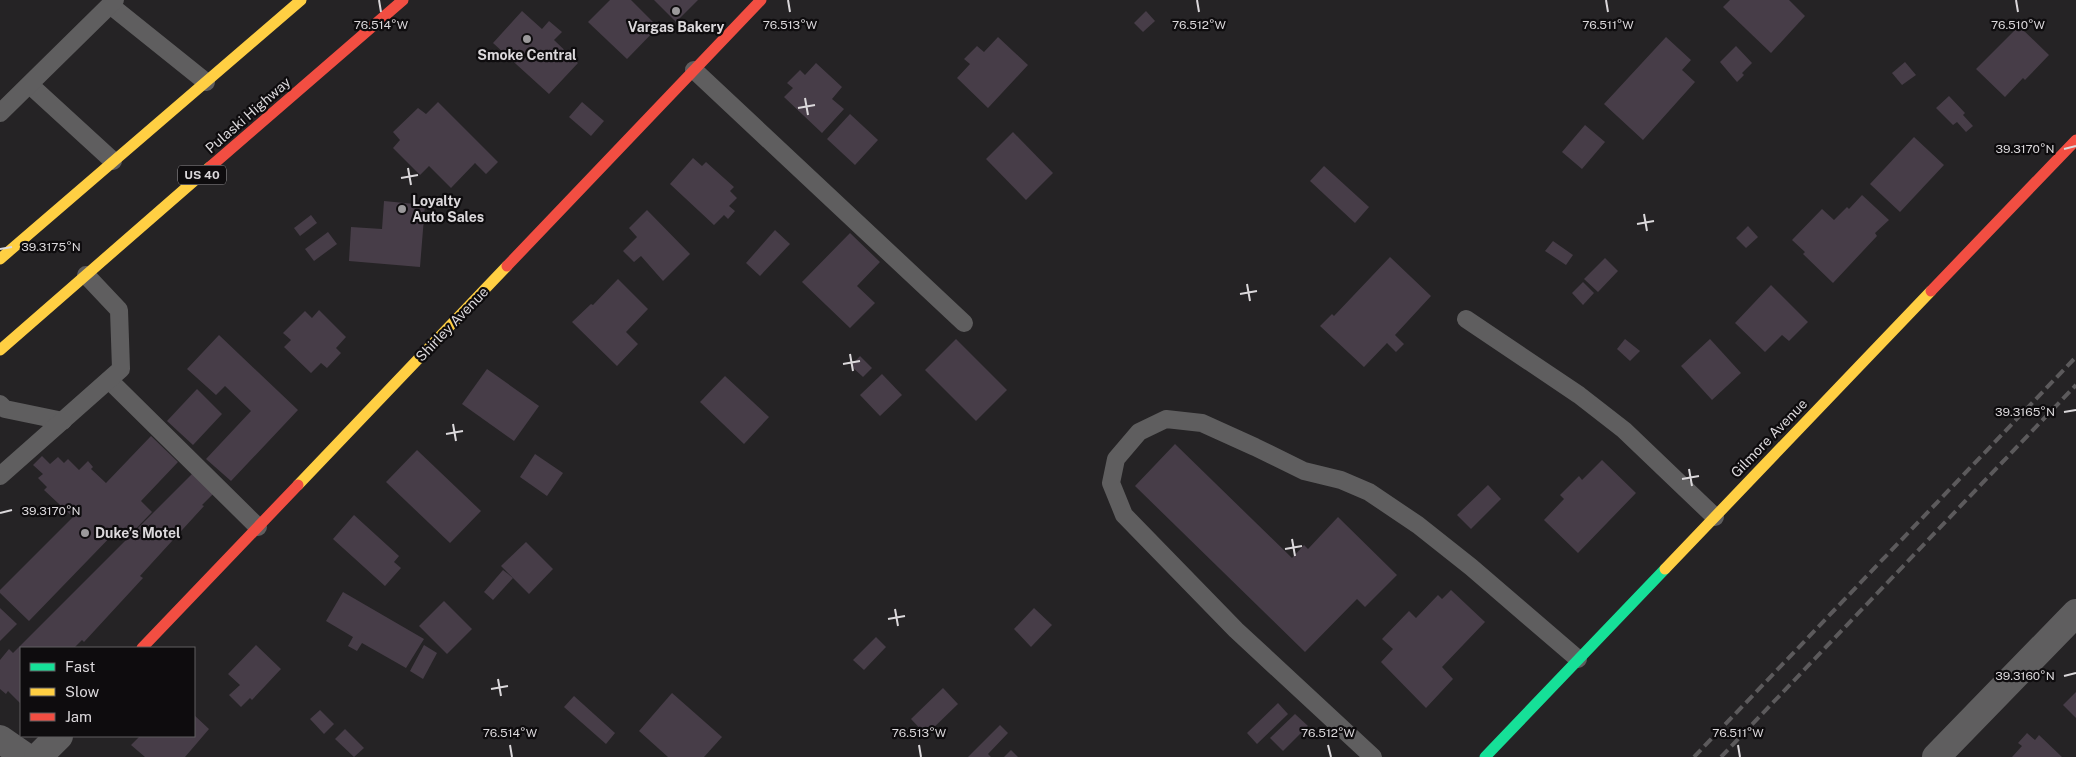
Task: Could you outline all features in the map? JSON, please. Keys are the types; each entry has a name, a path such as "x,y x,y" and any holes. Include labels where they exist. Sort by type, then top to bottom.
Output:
{"main road":[{"path":"0,259 301,0"},
{"name":"Pulaski Highway","path":"0,350 403,0"},
{"name":"Shirley Avenue","path":"143,647 761,0"},
{"name":"Gilmore Avenue","path":"1484,757 2076,140"}],"street":[{"path":"1936,757 2076,613"},
{"path":"38,757 57,737"},
{"path":"0,739 26,757"}],"lane":[{"path":"0,113 112,3 206,82"},
{"path":"694,70 964,322"},
{"path":"30,85 114,161"},
{"path":"0,476 121,370 119,310 86,275"},
{"path":"1466,319 1579,395 1624,430 1715,517"},
{"path":"109,380 258,527"},
{"path":"0,404 5,409 63,421"},
{"path":"1373,757 1236,630 1124,515 1112,482 1116,459 1139,432 1166,419 1202,423 1304,471 1341,480 1369,492 1418,525 1471,567 1578,659"}],"building":[{"path":"610,0 631,0 658,27 627,59 588,22"},
{"name":"Vargas Bakery","path":"654,0 698,0 676,22"},
{"path":"1730,0 1789,0 1805,16 1771,53 1723,7"},
{"path":"522,11 542,29 549,21 562,32 554,40 578,63 549,94 493,43"},
{"path":"1146,11 1155,21 1143,32 1134,23"},
{"path":"2019,26 2049,55 2025,80 2023,78 2005,97 1976,69"},
{"path":"998,37 1028,65 988,108 957,78 970,64 964,59 977,46 984,52"},
{"path":"1666,37 1691,60 1682,70 1695,82 1643,140 1604,104"},
{"path":"1736,46 1752,63 1742,73 1744,75 1737,82 1720,62"},
{"path":"1905,62 1916,75 1902,85 1892,73"},
{"path":"816,63 842,87 832,99 844,109 822,133 784,97 793,88 787,83 800,70 805,75"},
{"path":"1949,96 1965,113 1963,115 1973,126 1966,132 1957,122 1953,125 1936,108"},
{"path":"438,102 498,162 486,174 475,163 451,188 429,166 420,175 393,148 400,140 393,132 418,108 426,114"},
{"path":"582,102 604,121 591,136 569,117"},
{"path":"850,114 878,140 855,165 827,139"},
{"path":"1585,125 1605,142 1582,169 1562,152"},
{"path":"1013,132 1053,173 1026,200 986,159"},
{"path":"1914,137 1944,165 1900,212 1870,184"},
{"path":"693,158 702,166 706,162 734,187 730,191 737,198 729,206 735,211 728,219 724,215 714,225 670,184"},
{"path":"1324,166 1369,207 1355,223 1310,181"},
{"path":"1862,195 1889,220 1875,233 1877,236 1833,283 1803,254 1805,252 1792,240 1822,209 1834,220 1847,207 1849,209"},
{"path":"384,201 425,205 420,267 349,261 351,227 382,229"},
{"path":"647,210 690,254 663,281 641,256 634,262 623,251 637,237 629,228"},
{"path":"311,215 317,223 300,236 294,228"},
{"path":"1748,226 1758,237 1746,248 1736,238"},
{"path":"775,230 790,244 760,276 746,263"},
{"path":"328,232 337,244 314,261 305,249"},
{"path":"850,233 880,262 857,286 875,303 850,328 802,282"},
{"path":"1553,241 1573,255 1566,265 1545,251"},
{"path":"1390,257 1431,296 1395,335 1404,344 1396,352 1387,343 1364,367 1320,326 1332,314 1334,316"},
{"path":"1605,258 1618,271 1598,292 1584,279"},
{"path":"618,279 648,309 626,332 638,344 617,366 572,322 591,304 593,305"},
{"path":"1583,282 1594,293 1583,305 1572,293"},
{"path":"1771,285 1808,322 1789,341 1782,335 1765,352 1735,323"},
{"path":"319,310 346,337 336,348 341,353 327,368 321,363 311,373 284,347 291,340 283,333 305,311 312,318"},
{"path":"219,335 298,410 231,481 206,459 251,411 225,386 216,395 187,369"},
{"path":"956,339 1007,390 976,421 925,370"},
{"path":"1625,339 1640,351 1630,361 1617,349"},
{"path":"1710,339 1741,373 1712,400 1681,366"},
{"path":"860,356 872,368 863,377 851,366"},
{"path":"487,369 539,406 514,441 462,404"},
{"path":"882,374 902,395 880,416 860,395"},
{"path":"725,376 769,417 744,444 700,402"},
{"path":"197,389 222,414 193,445 167,421"},
{"name":"Duke’s Motel","path":"151,436 178,462 141,501 152,512 127,538 118,529 29,621 0,593 0,590 73,517 44,490 47,487 38,478 43,474 33,465 42,456 50,464 58,457 64,463 68,459 79,470 88,461 93,467 91,469 106,483"},
{"path":"1175,444 1292,558 1304,545 1308,549 1338,517 1397,575 1365,607 1357,599 1305,652 1135,486"},
{"path":"417,450 481,511 450,543 386,482"},
{"path":"535,454 563,473 547,496 520,477"},
{"path":"1602,460 1636,493 1578,553 1544,520 1564,499 1560,495 1579,476 1582,480"},
{"path":"194,472 215,492 140,576 143,578 84,642 82,640 75,647 20,647 20,703 8,691 6,694 0,689 0,660 9,649 13,653"},
{"path":"1488,485 1501,499 1471,529 1457,515"},
{"path":"354,515 399,556 394,562 401,568 385,586 333,539"},
{"path":"526,542 553,569 529,594 501,566"},
{"path":"503,570 513,578 493,600 484,592"},
{"path":"1451,590 1485,622 1442,667 1453,679 1426,708 1381,662 1393,649 1382,639 1409,611 1416,618 1438,595 1442,599"},
{"path":"343,592 424,639 406,668 362,643 357,651 348,646 353,637 326,621"},
{"path":"444,601 472,629 447,654 419,626"},
{"path":"0,608 17,624 0,641"},
{"path":"1034,608 1052,625 1031,647 1014,629"},
{"path":"876,637 886,647 864,670 853,660"},
{"path":"256,645 281,669 252,700 250,698 241,707 229,695 240,685 228,674"},
{"path":"424,645 437,653 423,679 410,671"},
{"path":"943,688 958,704 926,735 911,719"},
{"path":"2076,692 2076,718 2063,705"},
{"path":"672,693 722,737 704,757 668,757 639,731"},
{"path":"574,696 615,733 606,744 564,707"},
{"path":"1278,703 1288,714 1257,744 1247,733"},
{"path":"320,710 334,724 324,734 310,719"},
{"path":"1295,714 1308,726 1283,751 1270,738"},
{"path":"195,716 209,729 185,757 145,757 131,745 139,737 195,737"},
{"path":"1000,725 1008,733 988,754 991,757 968,757"},
{"path":"345,729 364,748 354,757 335,739"},
{"path":"2027,733 2035,740 2039,735 2062,757 2012,757 2022,746 2018,743"},
{"path":"1011,750 1018,757 1004,757"}],"railway":[{"path":"1694,757 2076,357"},
{"path":"1721,757 2076,385"}],"traffic: fast":[{"path":"1485,757 1665,569"}],"traffic: slow":[{"path":"0,259 301,0"},
{"path":"0,350 210,167"},
{"path":"298,485 507,266"},
{"path":"1665,569 1931,291"}],"traffic: jam":[{"path":"210,167 403,0"},
{"path":"507,266 761,0"},
{"path":"1931,291 2076,140"},
{"path":"143,647 298,485"}],"place":[{"name":"Vargas Bakery","path":"676,11"},
{"name":"Smoke Central","path":"527,39"},
{"name":"Loyalty Auto Sales","path":"402,209"},
{"name":"Duke’s Motel","path":"85,533"}]}
